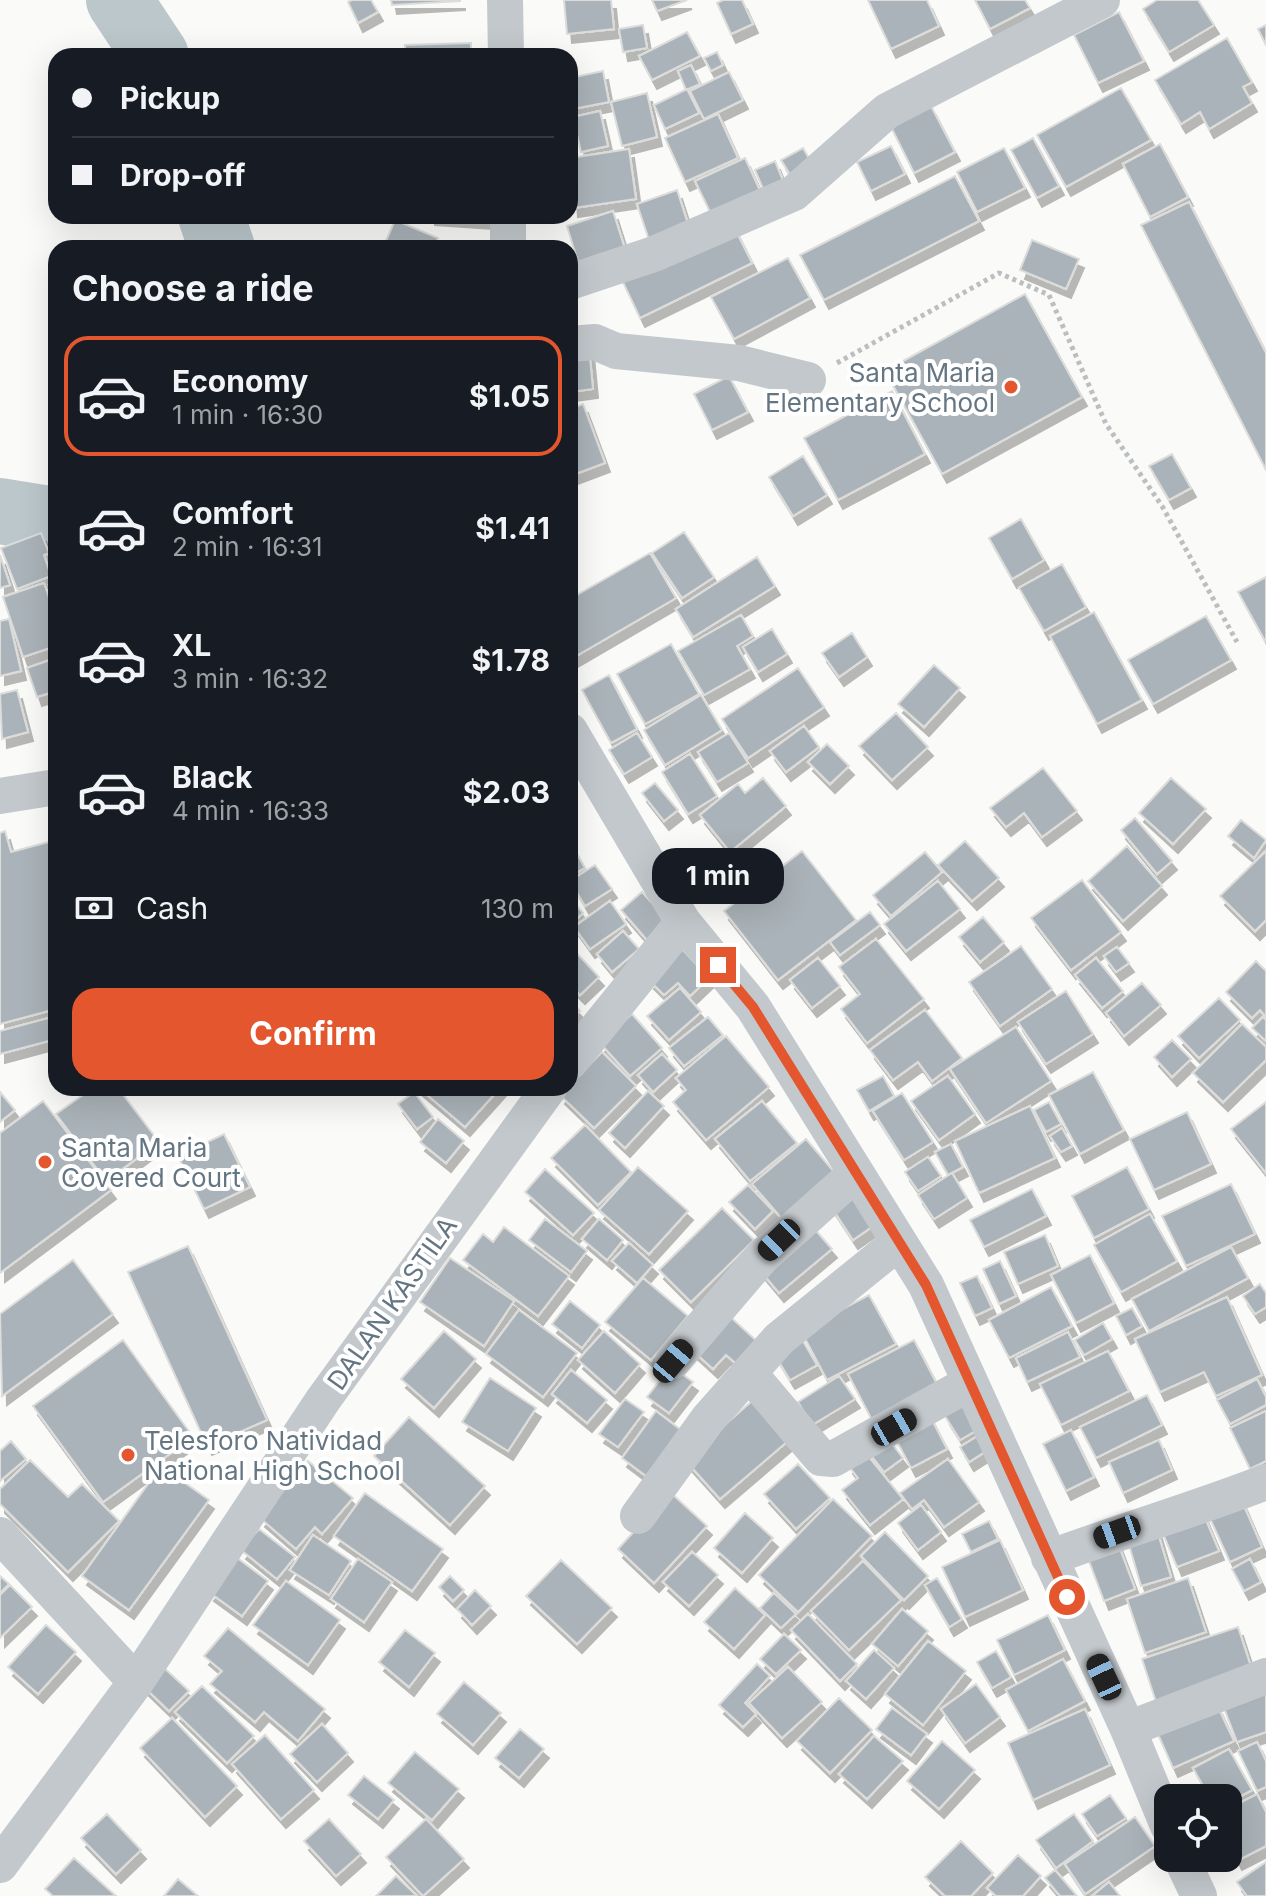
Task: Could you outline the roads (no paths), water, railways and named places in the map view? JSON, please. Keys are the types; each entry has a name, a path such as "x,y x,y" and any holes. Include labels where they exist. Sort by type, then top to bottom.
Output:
{"street":[{"path":"505,0 506,48"},
{"path":"578,279 654,254 794,193 887,111 1102,0"},
{"path":"578,343 595,342 616,351 739,363 808,380"},
{"path":"578,745 683,922 753,1007 926,1285 1154,1792"},
{"path":"0,796 48,788"},
{"path":"578,1052 683,922"},
{"name":"DALAN KASTILA","path":"3,1853 136,1682 529,1096"},
{"path":"673,1361 762,1257 856,1173"},
{"path":"638,1516 708,1419 779,1339 899,1242"},
{"path":"749,1373 821,1458 833,1459 970,1383"},
{"path":"1049,1558 1117,1532 1178,1516 1266,1482"},
{"path":"0,1535 136,1682"},
{"path":"1128,1729 1266,1676"},
{"path":"1188,1872 1199,1896"}],"waterway":[{"path":"119,0 151,48"},
{"path":"214,224 219,240"},
{"path":"0,511 48,519"}],"place":[{"name":"Santa Maria Elementary School","path":"1011,387"},
{"name":"Santa Maria Covered Court","path":"45,1162"},
{"name":"Telesforo Natividad National High School","path":"128,1455"}]}
